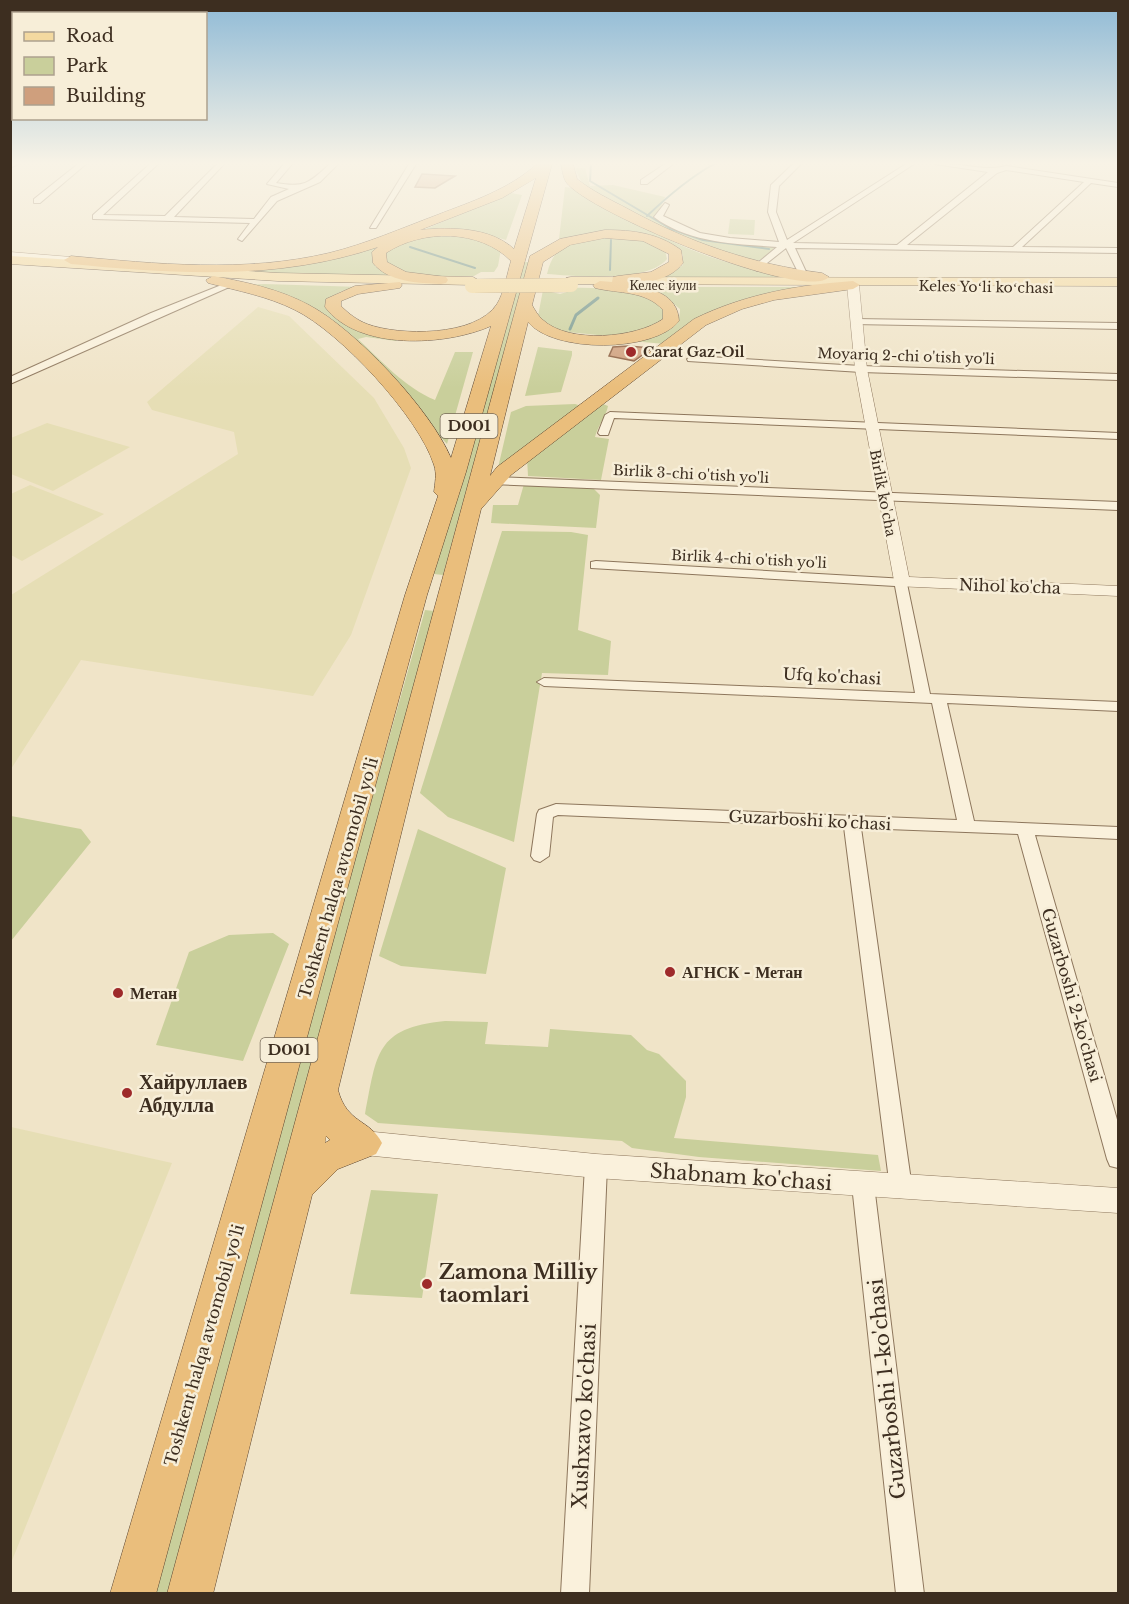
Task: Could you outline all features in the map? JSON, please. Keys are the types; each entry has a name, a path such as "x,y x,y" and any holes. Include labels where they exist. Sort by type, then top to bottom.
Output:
{"highway":[{"path":"71,260 234,270 319,259 385,239"},
{"path":"408,239 392,244 380,252 380,263 392,271 415,278 441,280"},
{"path":"480,239 498,243 518,260"},
{"name":"Toshkent halqa avtomobil yo'li","path":"190,1593 450,596 457,509 456,472 524,239"},
{"name":"Toshkent halqa avtomobil yo'li","path":"133,1593 416,595 457,509 525,306 542,239"},
{"path":"536,260 557,244 580,239"},
{"path":"606,283 642,278 666,271 676,263 676,253 668,246 647,239"},
{"path":"675,239 757,268 854,283"},
{"path":"201,276 283,299 315,314 394,390 422,422 445,466 457,509 496,481 518,460 709,317 737,304 782,293 854,283"},
{"path":"525,306 542,328 556,334 582,338 611,339 640,336 657,330 671,321 671,309 661,299 606,283"},
{"path":"395,285 345,293 334,299 333,307 344,318 368,329 417,335 453,333 476,327 491,320 504,306"},
{"path":"416,595 450,596"},
{"path":"321,1091 324,1108 333,1123 346,1134 364,1143"},
{"path":"296,1188 309,1171 325,1158 364,1143"}],"main road":[{"path":"10,260 201,276 441,280 473,284"},
{"path":"71,260 87,266"},
{"path":"10,266 395,285 473,284"},
{"name":"Келес йули","path":"473,284 854,283"},
{"name":"Keles Yoʻli koʻchasi","path":"854,283 1119,285"},
{"name":"Keles Yoʻli koʻchasi","path":"854,283 1080,288 1119,285"}],"street":[{"path":"718,239 786,244 1119,251"},
{"path":"781,239 793,251 804,276"},
{"path":"757,268 794,239"},
{"path":"900,247 910,239"},
{"path":"1016,248 1026,239"},
{"path":"10,255 71,260"},
{"name":"Birlik ko'cha","path":"854,283 861,369 901,582 967,827"},
{"path":"10,381 154,315 232,284"},
{"path":"856,322 1119,326"},
{"name":"Moyariq 2-chi o'tish yo'li","path":"692,359 861,369 1119,377"},
{"path":"604,434 610,415 871,428 1119,436"},
{"name":"Birlik 3-chi o'tish yo'li","path":"496,481 1119,506"},
{"name":"Birlik 4-chi o'tish yo'li","path":"596,566 901,582"},
{"name":"Nihol ko'cha","path":"901,582 1119,591"},
{"name":"Ufq ko'chasi","path":"544,682 1119,706"},
{"name":"Guzarboshi ko'chasi","path":"540,856 545,814 556,809 1119,833"},
{"path":"852,822 901,1188"},
{"name":"Guzarboshi 2-ko'chasi","path":"1025,830 1119,1159"},
{"name":"Shabnam ko'chasi","path":"364,1143 596,1166 1119,1201"},
{"name":"Xushxavo ko'chasi","path":"574,1593 596,1166"},
{"name":"Guzarboshi 1-ko'chasi","path":"863,1185 910,1593"}],"shaded area":[{"path":"258,307 289,316 374,398 404,448 411,468 351,635 313,696 81,660 11,769 11,595 238,454 234,432 152,410 147,402"},
{"path":"47,423 130,447 53,491 11,474 11,438"},
{"path":"30,485 104,514 22,561 11,555 11,494"},
{"path":"10,1127 172,1163 11,1563"}],"green space":[{"path":"391,239 413,239 375,252 372,258 376,267 403,278 249,273 249,271"},
{"path":"420,239 474,239 501,249 498,266 494,272 481,272 474,276 423,276 389,268 383,254 406,242"},
{"path":"591,239 639,239 665,250 667,259 658,267 628,275 547,274 555,255 567,244"},
{"path":"648,239 667,239 736,265 810,278 654,278 669,274 683,265 683,255 674,247"},
{"path":"685,239 719,239 777,244 769,255 756,262 718,256"},
{"path":"523,262 529,262 443,575 434,574"},
{"path":"245,285 362,287 342,291 329,298 327,307 398,337 396,341 366,337 358,339 403,381 435,400 455,352 473,352 447,444 328,317 306,304"},
{"path":"637,287 804,287 764,294 666,344 631,341 670,329 679,317 680,309 663,295"},
{"path":"569,288 595,288 631,293 665,307 665,318 645,331 608,336 558,331 550,328 538,316 543,290 560,294 567,292"},
{"path":"538,347 572,351 572,355 561,392 525,396"},
{"path":"575,404 582,406 497,472 511,412 526,406"},
{"path":"603,404 608,406 595,437 609,439 601,480 528,476 527,458"},
{"path":"524,484 593,488 600,495 596,528 491,523 493,505 518,505"},
{"path":"502,531 571,532 588,535 578,630 611,641 608,675 542,673 514,842 448,817 420,793"},
{"path":"425,610 434,611 168,1593 149,1594"},
{"path":"11,816 81,829 91,842 11,941"},
{"path":"418,829 506,868 486,974 401,966 379,956"},
{"path":"273,933 289,944 243,1061 156,1045 189,952 229,935"},
{"path":"445,1021 488,1022 485,1044 548,1047 550,1029 631,1035 647,1050 659,1054 686,1081 686,1097 674,1138 878,1155 881,1171 699,1157 632,1148 622,1141 378,1123 365,1114 377,1060 383,1048 392,1038 405,1030"},
{"path":"371,1190 438,1194 422,1298 350,1294"}],"building":[{"name":"Carat Gaz-Oil","path":"613,347 652,348 634,361 609,356"}],"waterway":[{"path":"700,239 769,249"},
{"path":"610,270 611,240"},
{"path":"410,247 475,268"},
{"path":"570,329 576,315 598,298"}],"place":[{"name":"Carat Gaz-Oil","path":"631,352"},
{"name":"АГНСК - Метан","path":"670,972"},
{"name":"Метан","path":"118,993"},
{"name":"Хайруллаев Абдулла","path":"127,1093"},
{"name":"Zamona Milliy taomlari","path":"427,1284"}]}
